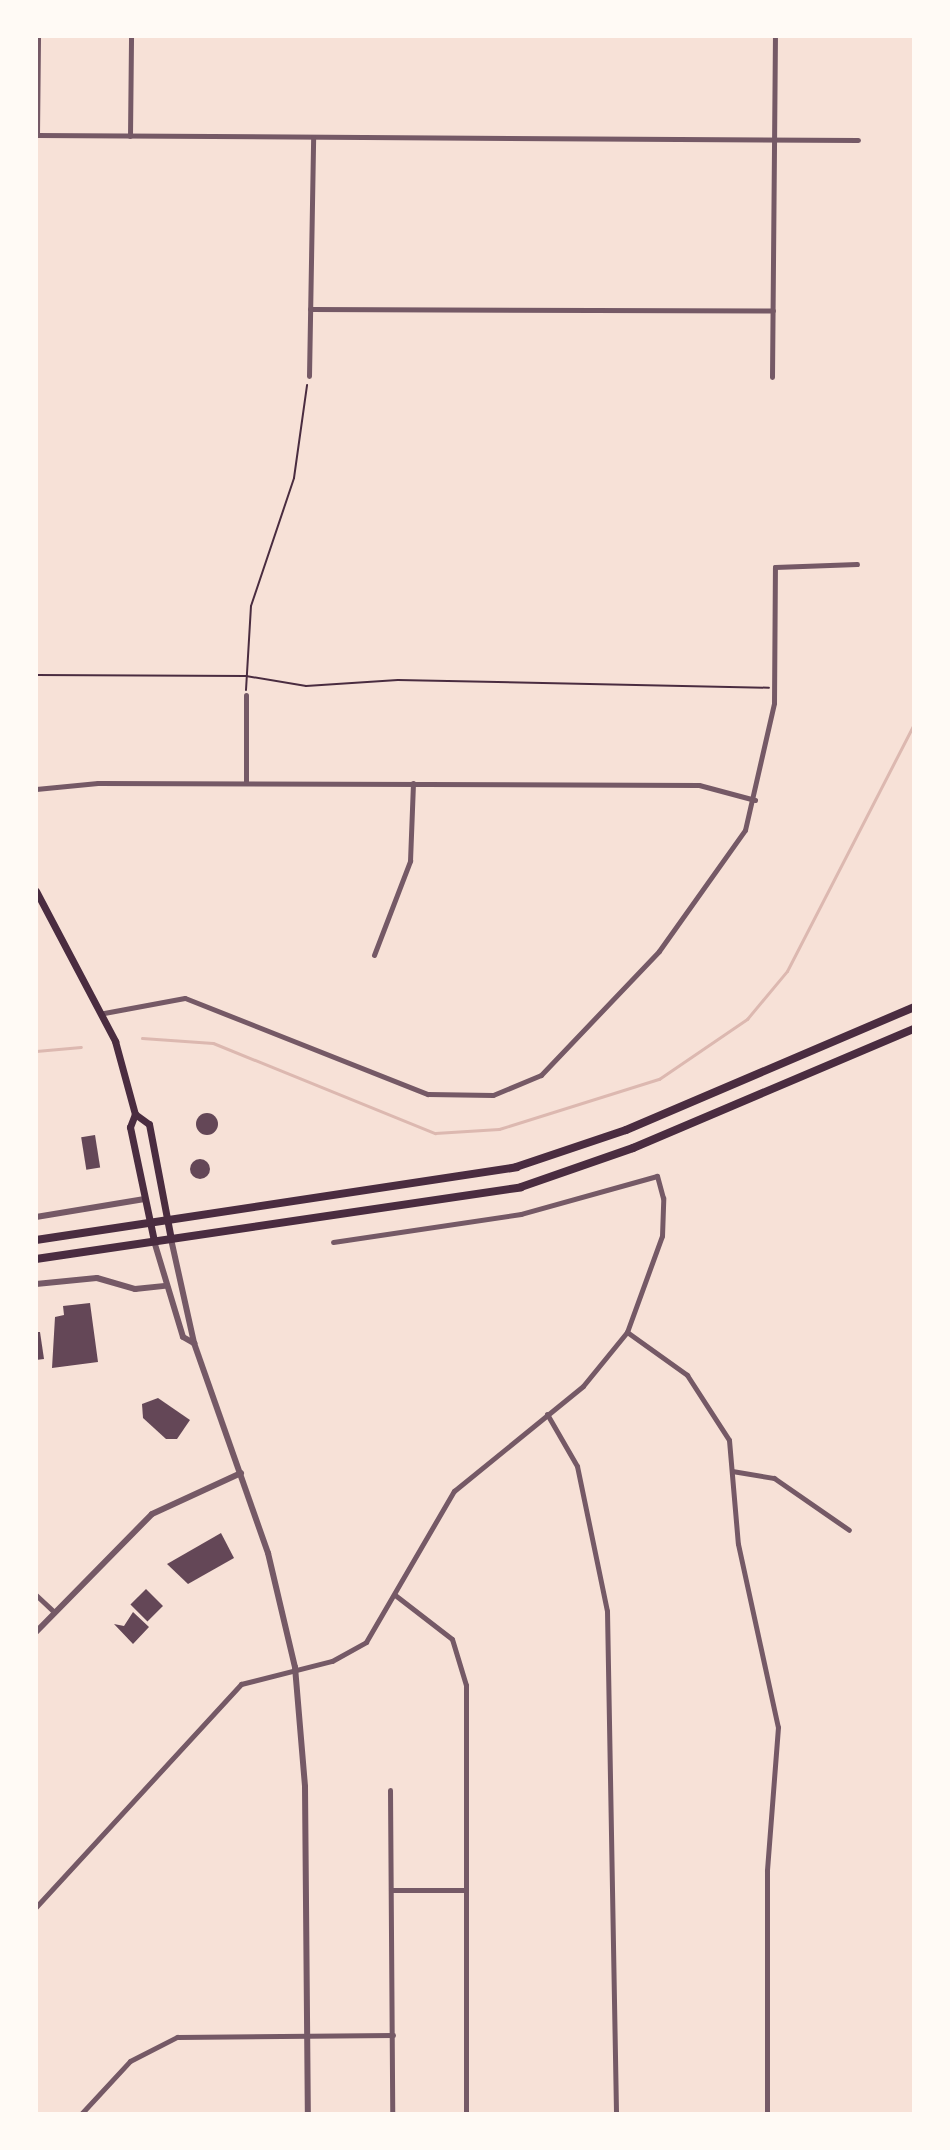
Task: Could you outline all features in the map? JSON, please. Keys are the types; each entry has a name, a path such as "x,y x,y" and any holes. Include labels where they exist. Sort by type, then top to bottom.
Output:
{"main road":[{"path":"36,891 104,1013 135,1114 149,1124 171,1239"},
{"path":"36,1240 516,1167 626,1130 914,1007"},
{"path":"36,1259 521,1187 914,1029"},
{"path":"135,1114 130,1127 154,1241"}],"street":[{"path":"38,36 37,135 858,140"},
{"path":"130,136 131,36"},
{"path":"772,377 775,36"},
{"path":"309,376 313,138"},
{"path":"310,309 773,311"},
{"path":"104,1013 185,998 398,1089 458,1097 516,1089 541,1075 703,898 755,800 773,688 775,567 857,564"},
{"path":"246,695 246,782"},
{"path":"36,789 246,782 699,785 755,800"},
{"path":"374,955 410,861 413,783"},
{"path":"36,1907 225,1698 258,1675 353,1652 395,1595 454,1491 583,1386 627,1332 662,1236 657,1176 521,1214 333,1242"},
{"path":"36,1217 145,1199"},
{"path":"171,1239 194,1343 241,1473 295,1667 305,1787 308,2114"},
{"path":"154,1241 165,1286 183,1337 194,1343"},
{"path":"36,1284 97,1278 135,1289 165,1286"},
{"path":"627,1332 662,1353 704,1393 729,1440 738,1544 778,1727 767,1871 767,2114"},
{"path":"547,1414 577,1466 607,1611 616,2114"},
{"path":"732,1471 774,1478 849,1530"},
{"path":"36,1632 152,1514 241,1473"},
{"path":"36,1595 54,1612"},
{"path":"395,1595 442,1627 462,1665 466,2114"},
{"path":"390,1790 392,2114"},
{"path":"391,1890 466,1890"},
{"path":"81,2114 152,2045 204,2034 393,2035"}],"path":[{"path":"246,695 251,606 294,478 309,376"},
{"path":"36,675 246,676 306,686 398,680 773,688"}],"building":[{"path":"207,1113 215,1116 218,1124 215,1132 207,1135 199,1132 196,1124 199,1116"},
{"path":"95,1135 100,1168 86,1170 81,1137"},
{"path":"196,1159 204,1159 210,1169 204,1179 196,1179 190,1173 190,1165"},
{"path":"90,1303 98,1362 52,1368 55,1317 64,1315 63,1306"},
{"path":"36,1332 40,1332 44,1359 36,1360"},
{"path":"158,1398 190,1420 177,1439 166,1439 143,1418 142,1404"},
{"path":"221,1533 234,1558 188,1584 167,1564"},
{"path":"146,1589 163,1606 147,1622 130,1605"},
{"path":"133,1612 149,1627 133,1644 114,1624 124,1626"}],"waterway":[{"path":"142,1038 213,1043 435,1133 499,1129 659,1079 747,1019 787,971 914,724"},
{"path":"36,1051 81,1047"}]}
